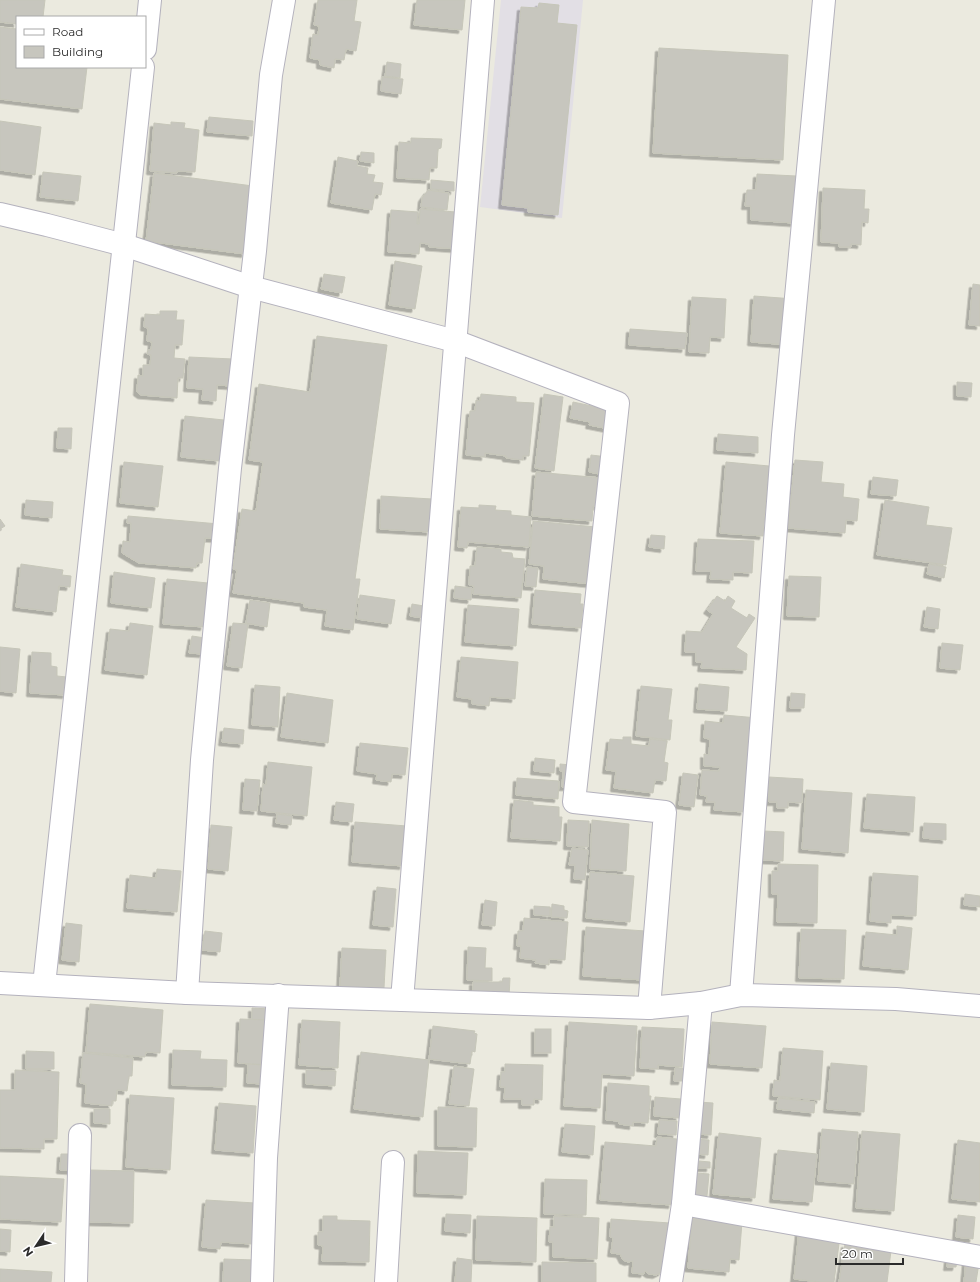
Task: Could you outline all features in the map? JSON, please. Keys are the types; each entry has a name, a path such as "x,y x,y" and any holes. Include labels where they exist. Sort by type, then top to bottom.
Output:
{"street":[{"path":"146,39 150,0"},
{"path":"186,993 202,760 230,468 251,287 271,75 284,0"},
{"path":"402,1000 483,0"},
{"path":"741,995 783,435 824,0"},
{"path":"44,985 143,68"},
{"path":"0,214 124,245 251,287 455,341 618,403 574,802 665,812 649,1008"},
{"path":"0,983 186,993 649,1008 701,1003 741,995 896,999 980,1006"},
{"path":"262,1282 266,1158 278,995"},
{"path":"671,1282 683,1204 701,1003"},
{"path":"76,1282 80,1135"},
{"path":"386,1282 393,1162"},
{"path":"683,1204 980,1256"}],"shaded area":[{"path":"501,0 583,0 562,218 480,207"}],"building":[{"path":"0,0 45,0 43,16 16,16 16,24 0,22"},
{"path":"318,0 357,0 354,21 361,22 356,51 346,49 344,60 335,59 334,68 320,65 320,60 310,58 313,34 318,35 319,26 314,25"},
{"path":"417,0 465,0 462,30 414,25"},
{"path":"539,3 559,5 557,23 577,25 558,215 528,212 528,208 502,205 521,7 538,8"},
{"path":"0,27 16,29 16,68 87,68 82,109 0,99"},
{"path":"659,48 788,55 783,160 653,153"},
{"path":"387,62 401,64 400,78 385,76"},
{"path":"382,77 403,79 401,94 381,91"},
{"path":"209,117 253,121 252,136 207,132"},
{"path":"0,121 41,127 35,175 0,170"},
{"path":"171,122 185,123 184,128 199,130 195,172 177,171 177,173 150,171 154,123 171,125"},
{"path":"411,138 442,139 441,148 438,149 437,168 430,168 429,180 397,178 399,142 411,143"},
{"path":"361,152 374,153 374,163 360,161"},
{"path":"338,157 358,161 357,166 368,168 367,174 375,175 373,182 383,183 381,195 375,194 372,210 331,203"},
{"path":"43,172 81,176 78,201 40,197"},
{"path":"154,173 253,186 245,254 146,241"},
{"path":"757,174 796,176 794,223 751,220 751,206 745,206 747,190 756,190"},
{"path":"431,180 454,182 454,191 431,189"},
{"path":"823,188 865,190 864,209 869,209 868,223 862,222 861,245 851,244 851,247 839,247 839,243 821,242"},
{"path":"428,190 449,193 447,210 421,207 422,198"},
{"path":"420,209 456,212 457,249 429,247 429,244 420,243 419,254 388,252 391,210 418,212 417,224 419,224"},
{"path":"395,261 422,266 415,309 389,305"},
{"path":"324,274 345,277 342,293 321,289"},
{"path":"973,284 980,285 980,326 969,325"},
{"path":"754,296 794,299 790,345 751,342"},
{"path":"692,297 726,299 724,338 710,337 709,353 689,352"},
{"path":"160,311 177,311 176,320 184,320 182,345 175,345 174,358 185,359 183,378 178,378 177,398 141,395 137,392 138,375 143,376 143,365 150,365 151,355 147,354 148,350 151,350 152,342 147,341 148,328 144,327 145,314 160,315"},
{"path":"630,329 687,333 685,349 629,345"},
{"path":"317,336 387,345 355,579 360,579 353,630 325,626 327,610 304,607 304,603 233,593 237,570 233,569 242,509 256,511 263,462 249,460 259,384 310,392"},
{"path":"189,357 233,359 232,386 217,385 216,401 202,400 203,389 187,388"},
{"path":"957,382 972,383 971,397 957,396"},
{"path":"481,394 516,397 516,402 534,403 529,456 523,456 523,460 485,453 485,457 466,455 470,411 475,411 476,400 480,401"},
{"path":"544,394 563,397 554,471 535,468"},
{"path":"573,402 606,409 609,429 589,425 590,422 570,418"},
{"path":"185,416 224,420 219,461 181,457"},
{"path":"58,428 72,428 71,449 57,448"},
{"path":"718,434 758,437 758,453 717,450"},
{"path":"591,455 608,457 605,475 589,472"},
{"path":"795,460 823,462 821,482 844,484 843,497 859,499 857,521 846,520 845,533 788,528"},
{"path":"124,462 163,466 158,507 120,503"},
{"path":"726,462 769,466 763,536 720,533"},
{"path":"536,472 602,478 600,507 593,506 592,521 532,516"},
{"path":"873,477 898,480 896,496 871,494"},
{"path":"381,496 432,499 430,532 380,529"},
{"path":"26,500 53,502 52,518 25,515"},
{"path":"885,500 929,507 926,525 952,528 946,565 877,555"},
{"path":"479,505 496,506 495,510 511,511 511,515 531,517 529,547 468,542 467,548 458,547 461,507 479,508"},
{"path":"128,516 219,524 218,539 205,538 202,563 197,563 196,568 139,563 122,553 123,541 130,542 131,523 127,523"},
{"path":"0,519 5,526 0,529"},
{"path":"533,521 596,527 591,584 543,579 544,566 529,564"},
{"path":"651,535 665,536 664,549 649,547"},
{"path":"698,539 754,541 752,573 733,572 733,580 710,579 711,571 696,571"},
{"path":"477,547 501,549 501,552 512,553 513,558 525,559 521,598 473,594 474,586 469,585 470,566 475,566"},
{"path":"21,564 63,570 62,575 71,576 70,587 59,586 56,612 16,607"},
{"path":"929,564 946,567 944,578 927,574"},
{"path":"527,567 538,568 536,587 525,586"},
{"path":"114,572 155,578 151,608 111,603"},
{"path":"789,576 821,577 819,617 787,616"},
{"path":"167,579 208,583 204,627 163,624"},
{"path":"455,586 472,588 471,600 454,598"},
{"path":"535,590 581,594 580,604 583,604 581,628 532,624"},
{"path":"360,595 395,600 391,624 357,619"},
{"path":"717,596 725,601 728,596 735,601 731,608 747,618 749,614 755,618 736,647 747,654 746,670 701,668 702,662 696,662 696,652 685,652 686,631 702,632 713,614 707,610"},
{"path":"250,600 270,603 267,627 246,623"},
{"path":"412,604 424,606 423,618 410,616"},
{"path":"468,605 519,609 516,646 465,642"},
{"path":"927,607 940,609 938,629 924,627"},
{"path":"130,623 153,626 147,675 105,670 110,629 129,631"},
{"path":"233,623 248,624 242,668 227,666"},
{"path":"192,636 205,638 203,654 189,653"},
{"path":"942,643 963,645 960,670 940,668"},
{"path":"0,647 20,649 16,693 0,691"},
{"path":"32,652 51,653 51,666 57,667 57,676 67,677 66,695 30,693"},
{"path":"461,657 518,662 515,699 490,697 489,706 472,704 472,699 457,697"},
{"path":"699,684 729,687 727,711 697,709"},
{"path":"255,685 280,687 278,727 252,725"},
{"path":"641,686 672,689 668,720 672,720 670,740 636,736"},
{"path":"287,693 333,700 328,743 281,737"},
{"path":"791,693 805,694 804,708 790,708"},
{"path":"724,715 758,718 744,812 714,810 715,802 706,802 707,796 700,795 702,770 719,771 720,767 704,766 704,754 709,755 710,739 704,738 705,721 723,723"},
{"path":"224,728 244,730 243,744 222,742"},
{"path":"623,737 631,737 631,744 649,746 650,739 667,741 664,762 668,763 666,781 655,780 653,793 614,788 616,771 606,770 610,739 623,740"},
{"path":"360,743 408,748 405,775 392,774 391,782 376,780 377,774 357,771"},
{"path":"535,758 555,760 554,773 534,771"},
{"path":"268,762 312,767 307,816 261,811 263,784 266,785"},
{"path":"560,764 571,765 572,787 562,787 563,771 560,771"},
{"path":"683,773 698,775 694,807 679,805"},
{"path":"769,777 803,779 802,803 788,802 788,808 777,808 777,802 769,802"},
{"path":"517,778 559,781 558,799 516,795"},
{"path":"245,779 260,780 257,811 243,810"},
{"path":"806,790 852,793 848,853 802,849"},
{"path":"867,794 915,797 913,832 864,828"},
{"path":"514,800 533,802 533,805 559,807 559,817 562,817 560,841 511,838"},
{"path":"336,802 354,804 352,822 334,820"},
{"path":"277,814 292,816 291,825 276,823"},
{"path":"568,820 589,821 588,847 567,846"},
{"path":"592,820 629,824 626,871 590,869"},
{"path":"355,822 407,826 403,866 352,862"},
{"path":"924,823 946,824 946,840 923,838"},
{"path":"211,825 232,827 228,871 208,869"},
{"path":"764,831 784,832 783,861 763,860"},
{"path":"572,848 588,850 585,880 574,879 575,865 569,865"},
{"path":"778,864 818,865 817,923 777,922 778,894 772,894 772,871 778,871"},
{"path":"157,869 181,871 177,912 127,908 130,875 156,878"},
{"path":"590,872 634,876 630,922 586,918"},
{"path":"873,873 918,876 916,916 891,915 891,923 870,921"},
{"path":"377,887 396,889 393,927 373,925"},
{"path":"965,894 980,896 980,907 964,905"},
{"path":"485,900 497,902 495,926 482,925"},
{"path":"552,904 564,906 564,910 568,911 567,918 551,917"},
{"path":"534,906 550,907 550,916 534,915"},
{"path":"524,918 568,922 565,960 549,959 549,965 535,963 536,960 520,958 521,946 517,946 518,931 523,931"},
{"path":"66,923 82,925 79,962 62,960"},
{"path":"897,926 912,928 908,970 863,966 866,932 897,935"},
{"path":"586,927 646,931 643,980 583,976"},
{"path":"801,929 846,930 844,979 799,978"},
{"path":"205,931 222,933 220,952 202,950"},
{"path":"468,947 486,948 485,968 492,968 492,981 467,980"},
{"path":"342,948 386,950 384,988 340,986"},
{"path":"503,978 510,978 509,998 473,996 473,982 502,982"},
{"path":"90,1004 163,1010 160,1053 146,1052 145,1057 86,1052"},
{"path":"252,1008 270,1009 269,1020 252,1020"},
{"path":"240,1019 268,1020 267,1065 238,1063"},
{"path":"302,1020 340,1022 338,1068 299,1065"},
{"path":"569,1022 637,1026 634,1076 602,1074 600,1108 564,1106"},
{"path":"712,1022 766,1026 762,1068 710,1064"},
{"path":"433,1026 475,1031 474,1033 477,1034 475,1052 472,1051 470,1064 429,1059"},
{"path":"642,1027 684,1029 682,1067 658,1065 658,1069 640,1068"},
{"path":"535,1029 551,1029 551,1053 535,1053"},
{"path":"783,1048 823,1051 820,1100 773,1096 774,1080 780,1081"},
{"path":"173,1050 201,1051 200,1059 227,1060 226,1087 172,1085"},
{"path":"26,1051 54,1052 54,1069 26,1069"},
{"path":"361,1052 429,1060 423,1117 354,1109"},
{"path":"83,1053 133,1058 132,1076 129,1076 127,1091 117,1090 116,1101 112,1101 112,1106 85,1103 86,1084 80,1083"},
{"path":"831,1063 867,1066 864,1112 827,1109"},
{"path":"248,1064 263,1065 263,1084 247,1083"},
{"path":"505,1064 543,1065 542,1100 534,1099 534,1105 522,1105 522,1099 504,1099 505,1087 500,1087 501,1072 505,1072"},
{"path":"454,1066 474,1069 469,1106 449,1104"},
{"path":"675,1068 683,1068 682,1081 674,1081"},
{"path":"15,1070 59,1072 57,1139 44,1139 44,1149 0,1148 0,1090 15,1090"},
{"path":"306,1070 336,1071 335,1086 306,1084"},
{"path":"608,1083 649,1086 649,1096 651,1096 648,1123 633,1122 633,1126 619,1124 619,1121 606,1120"},
{"path":"130,1095 174,1098 170,1170 126,1167"},
{"path":"655,1097 681,1099 679,1118 654,1116"},
{"path":"778,1098 815,1102 814,1113 777,1109"},
{"path":"699,1102 713,1103 711,1135 696,1134"},
{"path":"219,1103 256,1106 253,1153 215,1150"},
{"path":"438,1107 477,1108 476,1147 438,1146"},
{"path":"94,1109 110,1109 110,1124 94,1123"},
{"path":"659,1120 677,1121 676,1135 658,1134"},
{"path":"565,1124 595,1126 593,1155 562,1152"},
{"path":"822,1129 858,1132 854,1184 818,1181"},
{"path":"862,1131 900,1134 894,1211 856,1208"},
{"path":"719,1133 761,1138 755,1198 713,1194"},
{"path":"657,1137 677,1139 672,1205 600,1200 605,1142 656,1146"},
{"path":"695,1139 709,1140 708,1155 694,1154"},
{"path":"958,1140 980,1143 980,1202 952,1199"},
{"path":"778,1150 817,1154 812,1202 773,1199"},
{"path":"418,1151 468,1153 466,1195 417,1193"},
{"path":"61,1154 73,1154 73,1171 60,1170"},
{"path":"699,1161 710,1162 710,1168 698,1168"},
{"path":"90,1170 134,1171 133,1223 89,1222"},
{"path":"697,1173 709,1174 707,1196 695,1195"},
{"path":"0,1176 64,1179 61,1222 0,1219"},
{"path":"545,1179 587,1180 586,1215 544,1214"},
{"path":"206,1200 255,1203 252,1244 221,1242 220,1249 202,1247"},
{"path":"446,1214 471,1215 470,1233 445,1231"},
{"path":"958,1215 975,1217 973,1239 956,1237"},
{"path":"323,1216 337,1216 337,1220 370,1221 369,1262 322,1261 323,1246 318,1245 318,1232 323,1232"},
{"path":"477,1216 537,1218 536,1262 476,1260"},
{"path":"554,1216 599,1218 597,1259 553,1257 553,1242 549,1242 550,1227 554,1227"},
{"path":"692,1218 742,1222 739,1260 730,1259 729,1272 688,1268"},
{"path":"611,1219 670,1223 666,1253 664,1253 667,1260 662,1272 656,1275 649,1274 645,1271 644,1274 632,1273 633,1261 628,1262 623,1260 620,1254 611,1253 613,1238 610,1237"},
{"path":"0,1229 11,1230 10,1252 0,1251"},
{"path":"799,1231 840,1236 834,1282 794,1279"},
{"path":"845,1244 891,1251 887,1282 839,1282"},
{"path":"457,1258 472,1260 471,1282 455,1282"},
{"path":"224,1259 255,1260 255,1282 223,1282"},
{"path":"948,1259 957,1260 956,1267 947,1267"},
{"path":"966,1261 979,1263 976,1282 964,1282"},
{"path":"542,1262 596,1263 596,1282 542,1282"},
{"path":"0,1269 52,1272 51,1282 0,1282"}]}
